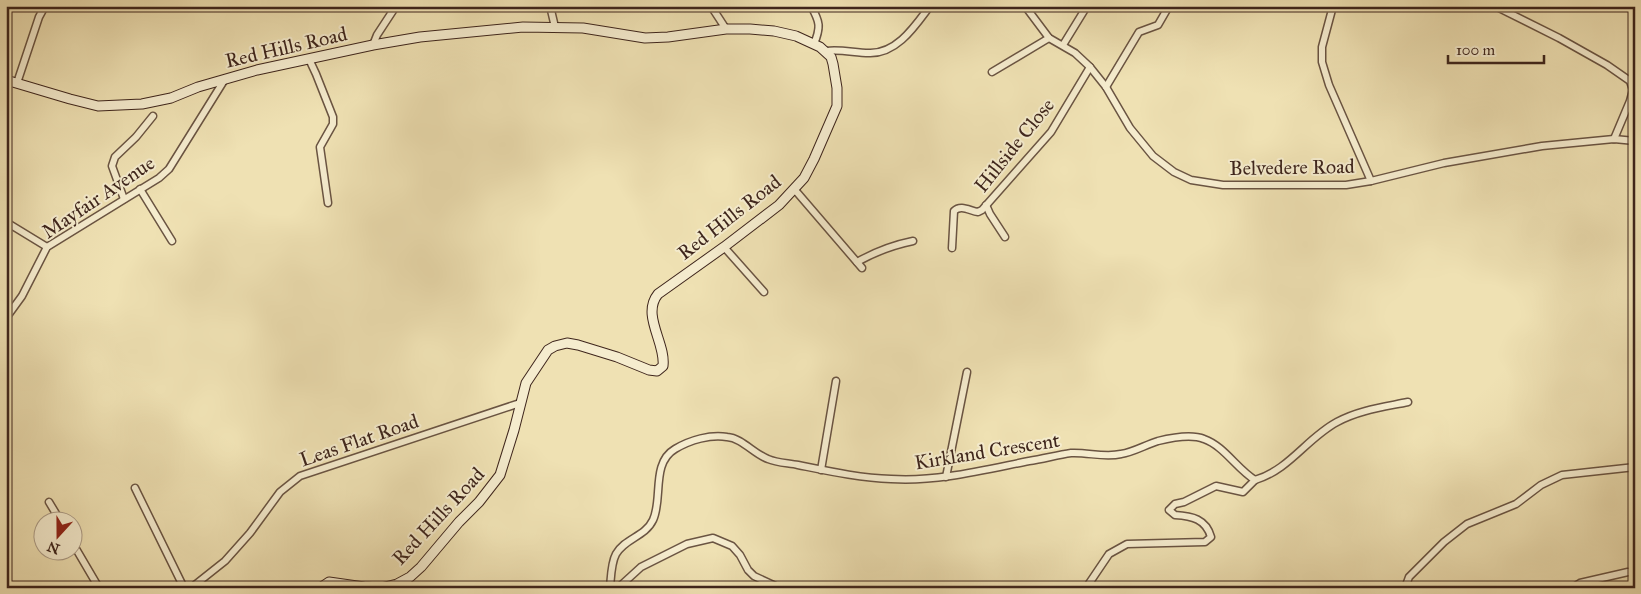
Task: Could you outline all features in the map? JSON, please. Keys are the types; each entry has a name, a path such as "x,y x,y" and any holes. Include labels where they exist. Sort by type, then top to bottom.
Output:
{"main road":[{"name":"Red Hills Road","path":"6,80 98,106 120,106 171,98 225,79 373,46 429,36 523,27 583,28 645,38 668,37 726,28 774,31 796,36 826,51 833,64 836,78 837,106 804,178 795,190 779,205 653,299 651,306 664,358 663,366 657,371 649,370 578,345 566,343 555,346 544,355 526,383 500,475 479,502 459,522 421,567 410,577 397,584 381,588 329,582 320,588"}],"street":[{"path":"16,83 39,17 45,6"},
{"path":"373,46 377,35 396,6"},
{"path":"550,6 555,27"},
{"path":"711,6 726,28"},
{"path":"811,6 820,26 814,44"},
{"path":"826,51 871,53 889,49 900,41 930,6"},
{"name":"Belvedere Road","path":"1025,6 1049,38 1075,53 1090,67 1106,86 1130,128 1153,156 1174,172 1191,180 1223,185 1346,185 1496,153 1582,141 1614,139 1635,141"},
{"path":"1063,45 1087,6"},
{"path":"1106,86 1139,32 1158,25 1169,6"},
{"path":"1332,6 1325,35 1322,62 1329,85 1371,181"},
{"path":"1495,6 1583,52 1630,82 1633,90 1630,101 1614,139"},
{"path":"992,72 1049,38"},
{"path":"309,59 333,117 333,124 320,147 328,203"},
{"name":"Hillside Close","path":"952,248 954,211 958,207 962,207 978,212 986,205 1050,132 1068,106 1090,67"},
{"name":"Mayfair Avenue","path":"6,318 22,296 47,247 159,178 169,169 225,79"},
{"path":"124,199 113,170 114,161 153,116"},
{"path":"140,189 172,242"},
{"path":"795,190 862,268"},
{"path":"986,205 1005,237"},
{"path":"6,222 47,247"},
{"path":"857,262 900,243 913,241"},
{"path":"724,247 764,292"},
{"path":"946,477 967,372"},
{"path":"821,470 836,381"},
{"path":"1086,588 1109,554 1127,544 1205,542 1211,538 1209,529 1203,523 1189,516 1175,515 1169,510 1175,504 1184,502 1216,486 1243,492 1255,480 1268,476 1286,464 1321,432 1336,422 1356,413 1408,402"},
{"name":"Leas Flat Road","path":"191,588 225,561 250,534 280,492 300,476 520,403"},
{"name":"Kirkland Crescent","path":"610,588 616,553 623,545 644,532 653,522 657,509 659,478 663,463 674,449 702,438 731,437 767,459 821,470 910,480 946,477 1073,453 1103,456 1122,454 1157,441 1194,437 1204,439 1216,446 1248,476 1255,480"},
{"path":"1405,588 1409,578 1444,542 1467,524 1516,504 1541,485 1562,475 1635,467"},
{"path":"135,488 184,588"},
{"path":"49,502 55,512"},
{"path":"618,588 641,568 687,544 713,538 732,546 754,576 780,588"},
{"path":"82,559 99,588"},
{"path":"1572,588 1580,583 1628,572"}]}
